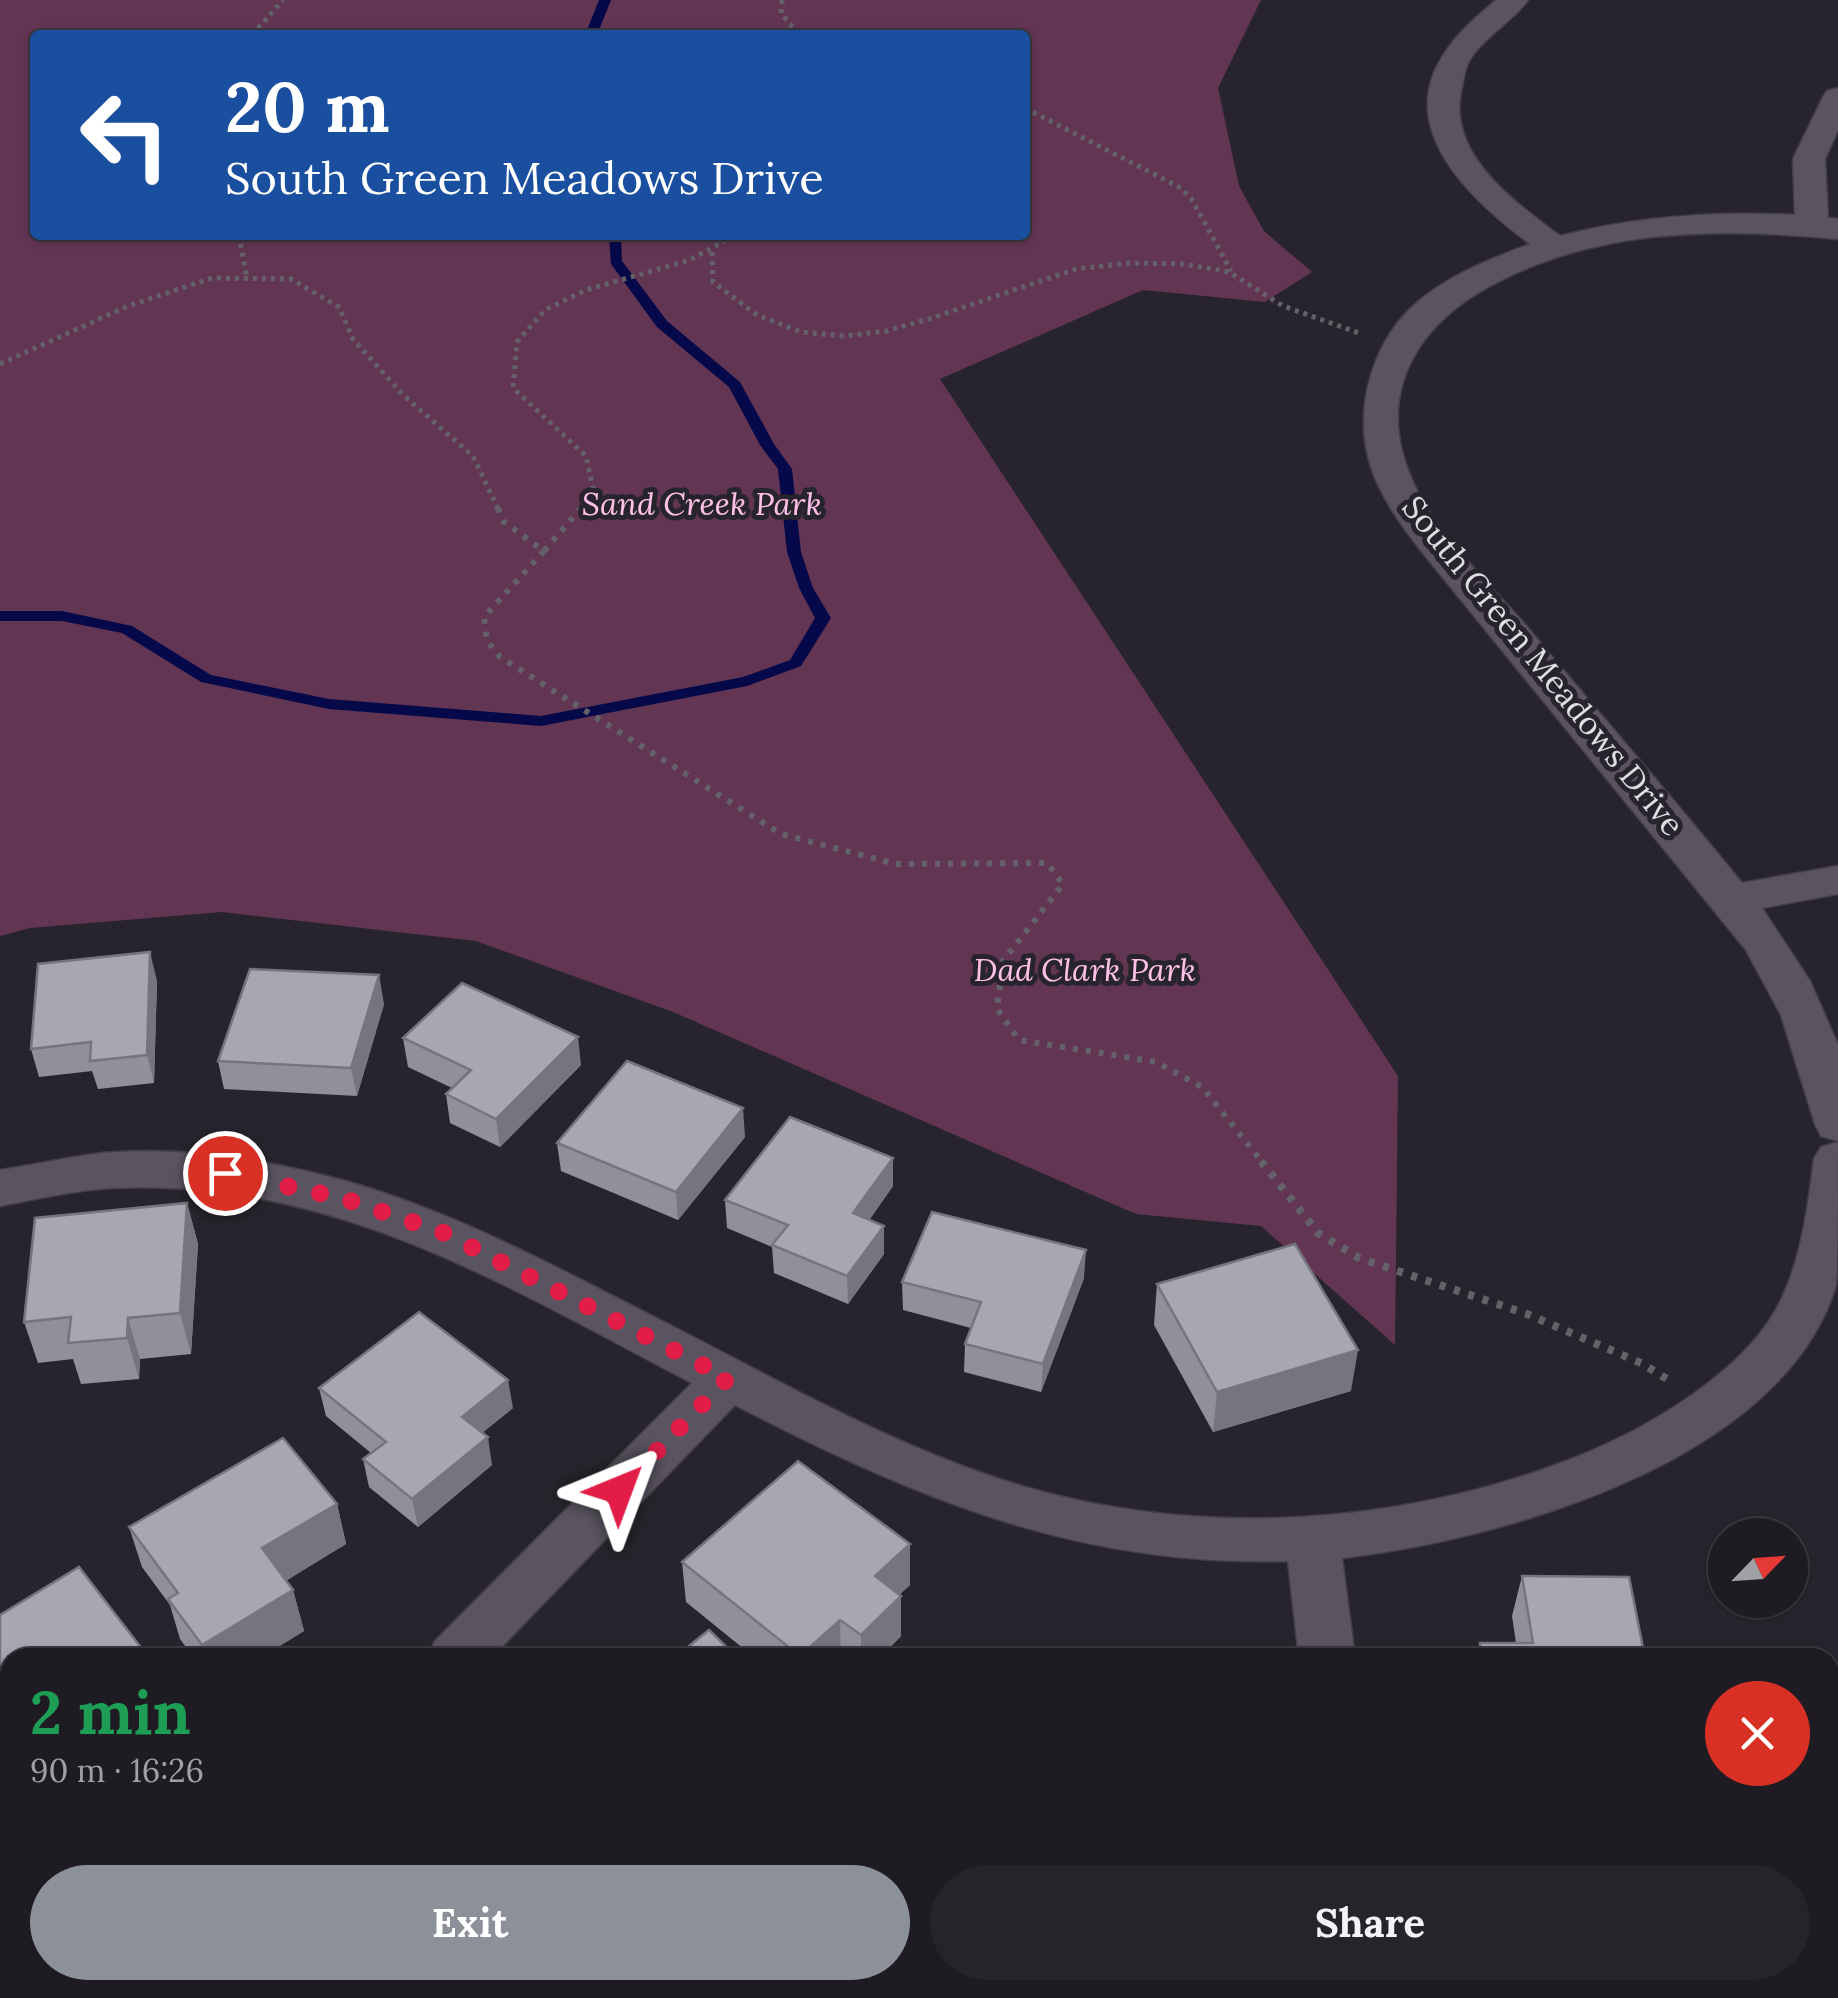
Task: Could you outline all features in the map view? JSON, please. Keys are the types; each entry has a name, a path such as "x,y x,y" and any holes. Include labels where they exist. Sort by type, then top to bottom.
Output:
{"street":[{"path":"1514,0 1452,66 1444,106 1447,137 1464,170 1497,204 1554,247"},
{"path":"1825,228 1809,159 1838,97"},
{"name":"South Green Meadows Drive","path":"1825,228 1727,224 1640,230 1554,247 1482,276 1430,309 1398,348 1383,393 1382,446 1402,496 1460,572 1732,898 1788,982 1819,1054 1838,1124"},
{"path":"1732,898 1838,880"},
{"path":"0,1188 111,1170 225,1173 342,1198 442,1232 905,1464 1034,1512 1159,1535 1313,1542 1442,1524 1546,1495 1632,1456 1714,1407 1784,1338 1816,1275 1832,1214 1838,1159"},
{"path":"465,1648 728,1378"},
{"path":"1313,1542 1326,1648"}],"path":[{"path":"256,30 283,0"},
{"path":"782,0 781,13 795,30"},
{"path":"1030,111 1179,187 1191,198 1231,272 1260,295 1398,348"},
{"path":"240,240 247,278"},
{"path":"727,240 676,265 601,284 536,314 514,345 513,388 586,456 594,493 484,617 486,641 500,657 781,834 896,864 1047,863 1063,884 1003,961 997,1009 1019,1040 1156,1062 1187,1078 1202,1086 1318,1233 1359,1258 1527,1314 1641,1363 1714,1407"},
{"path":"712,250 714,282 733,300 771,322 857,336 904,330 1064,272 1115,264 1173,263 1231,272"},
{"path":"0,364 128,306 212,278 291,279 338,308 354,339 403,395 473,456 504,522 544,552"}],"green space":[{"path":"0,0 1261,0 1218,88 1239,186 1264,231 1312,272 1265,302 1143,290 940,379 1398,1076 1395,1345 1261,1226 1136,1214 673,1012 476,941 222,912 30,928 0,936"}],"building":[{"path":"150,952 147,1055 90,1061 91,1042 31,1049 38,964"},
{"path":"250,969 379,975 351,1068 218,1061"},
{"path":"462,983 578,1037 496,1119 446,1094 471,1070 403,1038"},
{"path":"627,1061 743,1108 676,1192 557,1143"},
{"path":"790,1117 893,1158 853,1213 884,1226 847,1276 772,1245 788,1225 725,1200"},
{"path":"187,1203 180,1313 128,1318 127,1338 68,1343 71,1317 24,1322 35,1218"},
{"path":"932,1212 1086,1250 1043,1364 965,1344 981,1302 902,1282"},
{"path":"1295,1244 1358,1350 1217,1392 1157,1284"},
{"path":"419,1312 508,1380 462,1417 488,1437 412,1499 363,1459 386,1442 319,1388"},
{"path":"283,1438 337,1504 262,1548 293,1590 202,1645 168,1599 178,1593 129,1527"},
{"path":"798,1461 910,1544 875,1576 901,1596 861,1635 840,1620 809,1648 790,1648 682,1562"},
{"path":"79,1567 141,1648 0,1648 0,1615"},
{"path":"1522,1576 1629,1577 1643,1648 1481,1648 1480,1643 1533,1643"},
{"path":"709,1630 728,1648 686,1648"}],"waterway":[{"path":"593,30 605,0"},
{"path":"0,616 62,616 127,629 206,679 329,704 541,721 747,681 796,663 823,618 806,588 794,552 785,469 767,445 735,385 662,324 616,261 615,240"}],"route":[{"path":"225,1173 342,1198 442,1232 728,1378 619,1490"}],"park label":[{"name":"Sand Creek Park","path":"702,504"},
{"name":"Dad Clark Park","path":"1085,970"}]}
